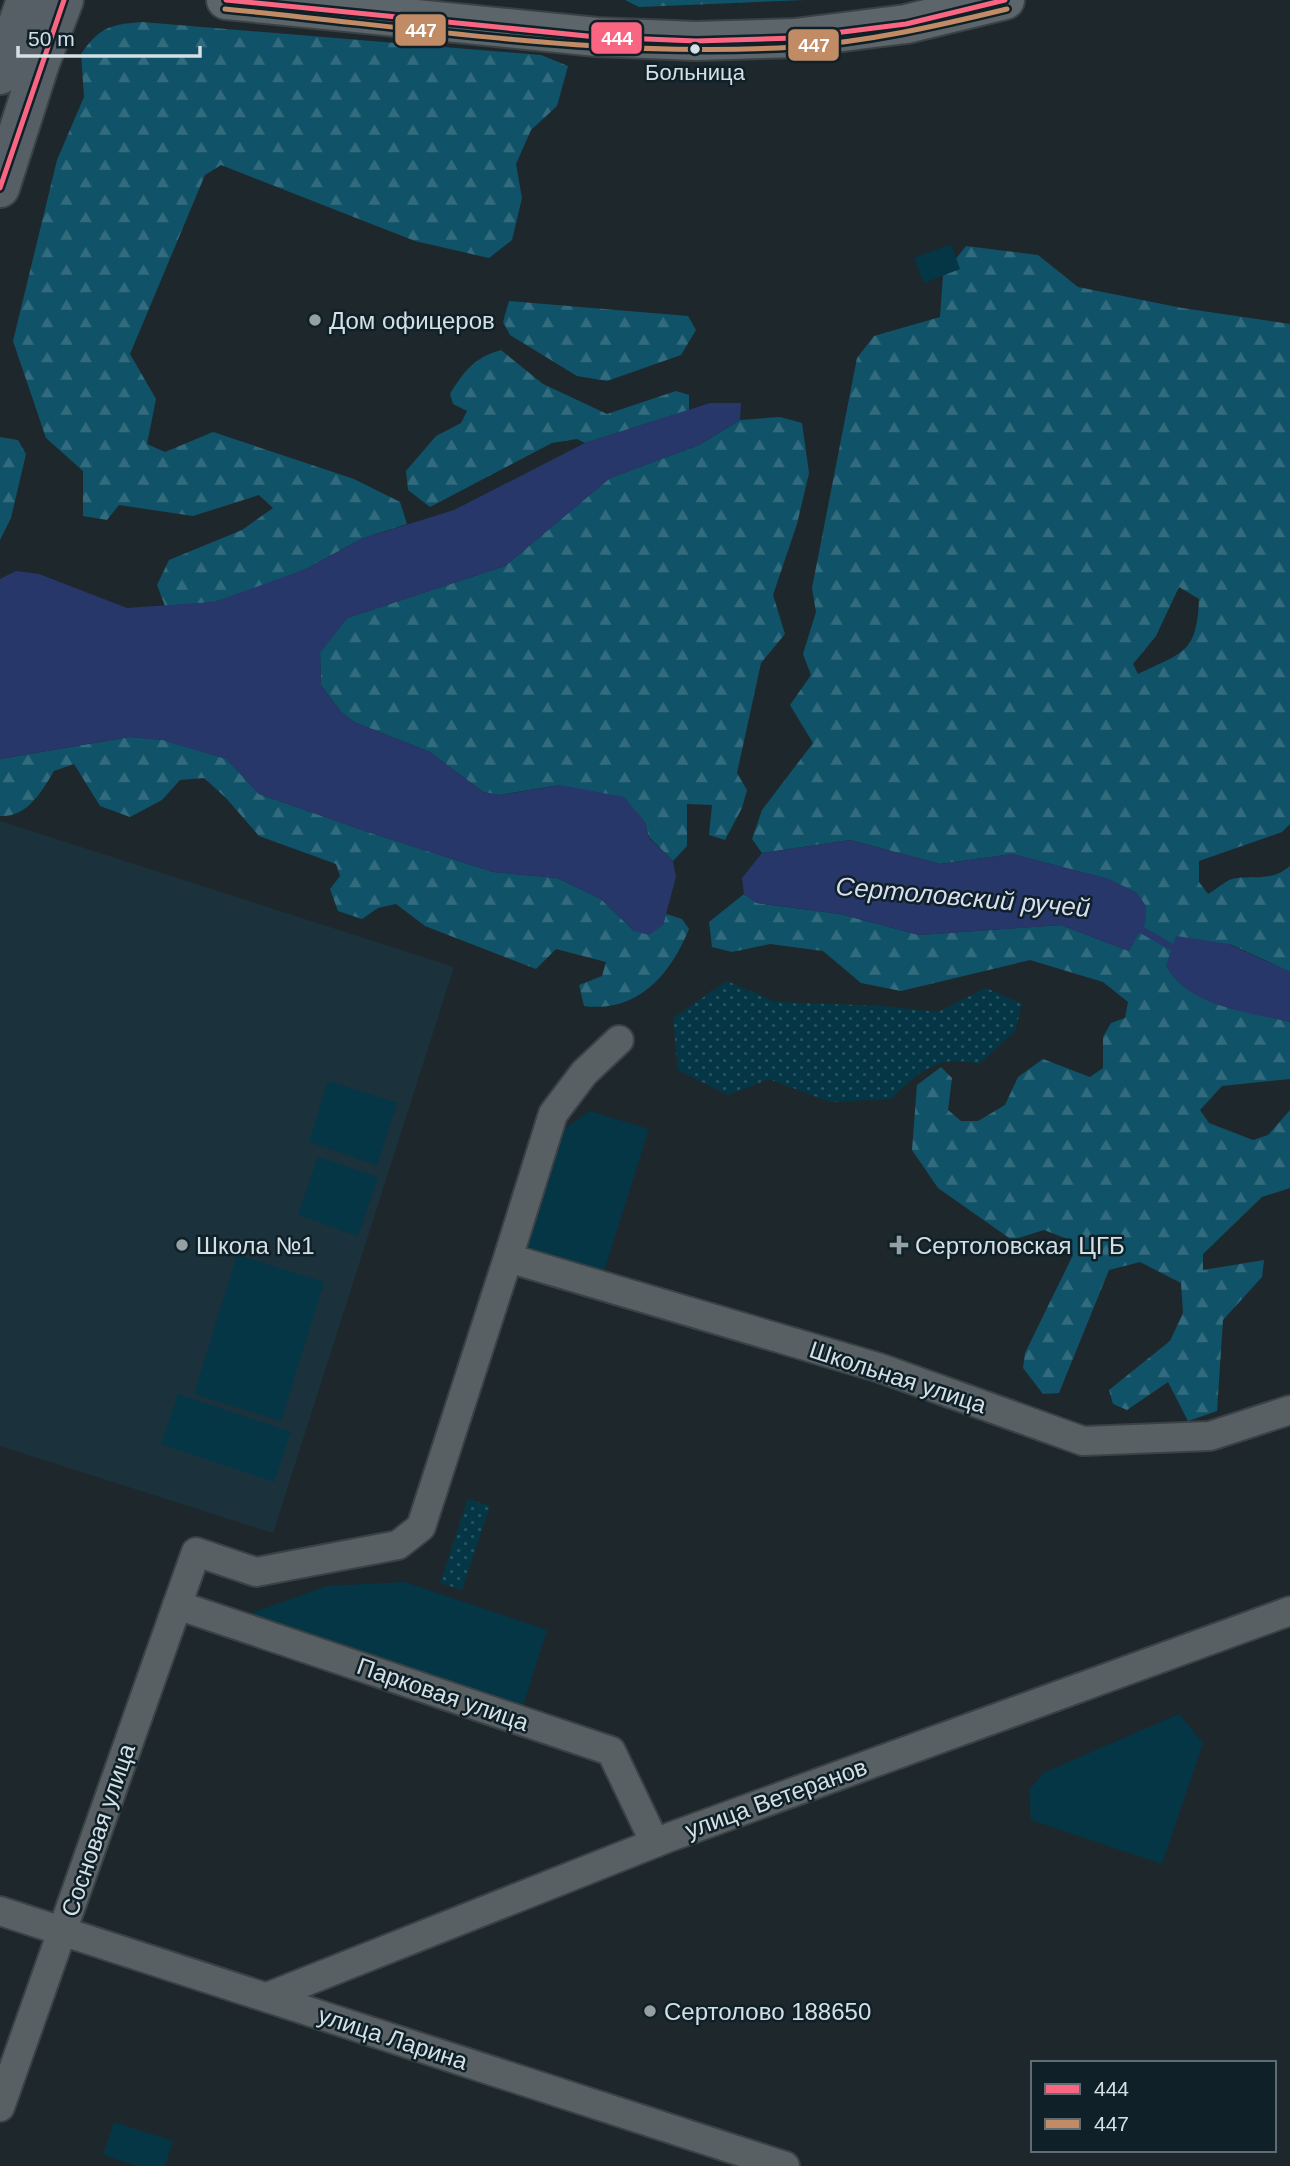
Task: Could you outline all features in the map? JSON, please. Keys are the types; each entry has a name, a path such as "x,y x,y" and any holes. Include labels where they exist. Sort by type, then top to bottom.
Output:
{"main road":[{"path":"0,75 26,0"},
{"path":"0,188 40,63 64,0"},
{"path":"226,0 597,37 696,41 795,38 906,24 1005,0"}],"street":[{"path":"508,1258 553,1114 584,1073 619,1040"},
{"name":"Школьная улица","path":"508,1258 880,1368 1083,1441 1210,1436 1290,1410"},
{"name":"Сосновая улица","path":"0,2107 196,1552 256,1572 398,1545 421,1527 508,1258"},
{"name":"Парковая улица","path":"177,1605 611,1751 655,1843"},
{"name":"улица Ветеранов","path":"267,1997 655,1843 1290,1611"},
{"name":"улица Ларина","path":"0,1910 785,2166"}],"shaded area":[{"path":"951,244 960,269 924,283 914,258"},
{"name":"Школа №1","path":"0,821 454,967 273,1533 0,1446"},
{"path":"727,981 776,1002 883,1006 938,1012 986,988 1022,1004 1015,1031 979,1064 964,1061 940,1063 911,1080 891,1099 830,1102 769,1079 728,1095 678,1070 673,1018"},
{"path":"328,1081 397,1103 377,1165 309,1142"},
{"path":"589,1111 649,1129 604,1271 531,1249 526,1244 559,1133"},
{"path":"318,1157 378,1177 358,1236 298,1215"},
{"path":"237,1255 324,1282 281,1421 194,1394"},
{"path":"178,1394 291,1432 274,1482 161,1444"},
{"path":"468,1499 490,1506 462,1590 440,1583"},
{"path":"405,1582 547,1630 523,1706 249,1614 327,1586"},
{"path":"1179,1714 1203,1743 1162,1864 1031,1820 1029,1790 1043,1773"},
{"path":"114,2122 173,2141 165,2166 138,2166 103,2155"}],"green space":[{"path":"625,0 805,0 639,7"},
{"path":"142,22 541,55 568,66 557,106 531,130 516,164 522,198 512,240 489,258 415,241 221,165 205,175 130,354 156,399 147,444 165,452 213,432 354,479 400,502 407,524 361,539 306,569 244,593 214,602 165,606 157,585 169,560 242,530 273,508 259,495 193,516 119,505 107,520 83,516 83,471 46,438 13,341 57,160 84,97 81,54 94,38 106,29"},
{"path":"966,246 1038,255 1078,287 1182,308 1290,324 1290,824 1282,832 1199,861 1199,882 1208,894 1234,878 1271,876 1290,866 1290,972 1230,944 1213,1003 1290,1022 1290,1079 1222,1086 1200,1110 1209,1123 1253,1140 1268,1135 1290,1110 1290,1188 1262,1197 1203,1254 1203,1270 1264,1260 1262,1277 1223,1320 1217,1411 1188,1421 1168,1382 1127,1410 1113,1404 1109,1390 1170,1341 1183,1313 1181,1283 1140,1262 1109,1270 1059,1393 1043,1394 1023,1368 1025,1353 1073,1255 1070,1240 1044,1230 1012,1240 938,1188 912,1150 917,1085 941,1067 952,1078 948,1110 961,1121 978,1121 1005,1105 1018,1077 1043,1059 1090,1077 1103,1068 1103,1037 1111,1023 1125,1018 1128,1002 1103,982 1030,960 901,991 861,983 823,951 770,944 732,952 712,947 709,922 744,894 757,903 840,914 919,935 1061,925 1129,951 1137,893 1108,879 1012,854 940,864 850,840 762,853 752,839 762,810 813,743 790,705 811,675 803,654 816,612 812,588 857,358 874,336 940,317 943,275","holes":["1179,587 1199,599 1195,630 1185,649 1167,661 1138,674 1133,664 1156,636"]},
{"path":"509,301 688,316 696,330 681,355 607,381 577,376 510,335 503,322"},
{"path":"501,350 543,384 607,414 676,391 689,395 689,410 585,443 577,439 552,443 430,507 408,490 406,471 436,436 461,423 467,411 453,404 450,394 460,378 477,361"},
{"path":"780,417 802,423 809,473 797,524 773,595 785,634 761,663 737,773 747,790 742,808 725,840 709,835 712,805 687,804 687,846 673,861 649,837 645,822 560,785 499,795 483,792 430,752 354,722 341,712 321,685 320,652 347,618 505,566 610,478 699,445 740,420"},
{"path":"0,437 18,440 26,454 11,518 0,540"},
{"path":"129,737 163,740 227,759 259,794 371,833 493,872 557,878 601,899 634,931 663,925 666,914 682,919 689,929 672,961 650,987 621,1003 603,1007 584,1006 579,985 602,976 606,962 556,949 536,969 425,926 396,904 378,908 362,919 338,911 330,889 340,876 336,864 259,836 226,798 204,778 180,780 162,800 130,817 100,806 74,764 54,771 39,795 26,808 18,813 0,816 0,759"}],"water":[{"path":"710,403 741,403 740,420 699,445 610,478 505,566 347,618 320,653 321,685 341,712 354,722 430,752 483,792 500,795 560,785 624,797 645,822 649,838 673,861 676,877 663,925 649,935 634,931 601,899 557,878 493,872 259,794 226,759 163,740 129,737 0,759 0,579 16,571 39,574 127,608 214,602 306,569 361,539 454,510 585,443"},
{"path":"850,840 940,864 1012,854 1109,879 1137,893 1146,906 1145,923 1129,951 1061,925 919,935 840,914 757,903 744,894 742,878 762,853"},
{"path":"1176,936 1229,944 1290,972 1290,1022 1221,1006 1189,991 1176,980 1166,966"}],"waterway":[{"name":"Сертоловский ручей","path":"1135,926 1180,952"}],"transit line":[{"name":"444","path":"0,188 64,0"},
{"name":"444","path":"226,0 597,37 696,41 795,38 906,24 1005,0"},
{"name":"447","path":"225,9 580,45 723,50 794,47 848,41 1007,9"}],"place":[{"name":"Больница","path":"695,49"},
{"name":"Дом офицеров","path":"315,320"},
{"name":"Школа №1","path":"182,1245"},
{"name":"Сертоловская ЦГБ","path":"899,1245"},
{"name":"Сертолово 188650","path":"650,2011"}]}
